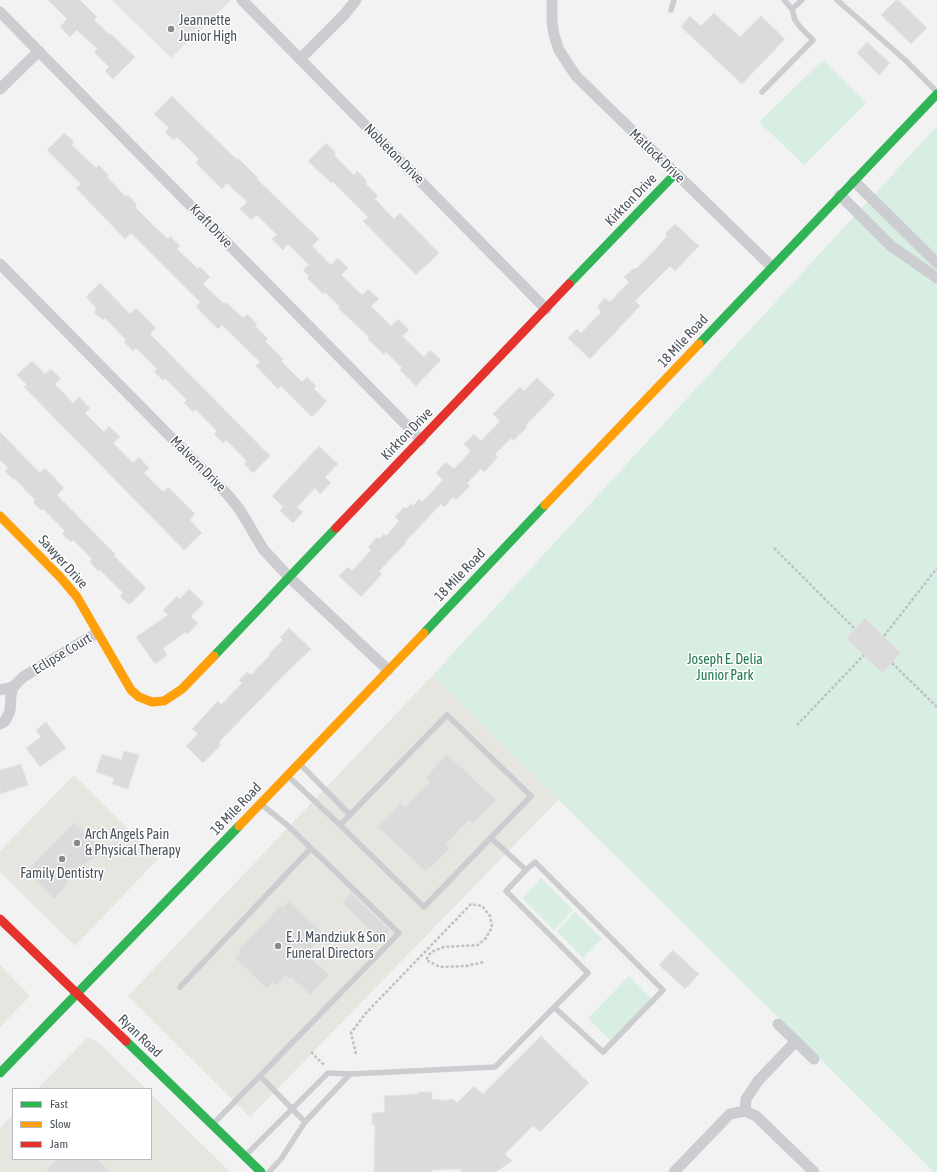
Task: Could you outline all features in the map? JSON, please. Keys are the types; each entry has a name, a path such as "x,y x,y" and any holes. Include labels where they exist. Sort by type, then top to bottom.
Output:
{"main road":[{"name":"18 Mile Road","path":"0,1073 300,763 937,93"},
{"name":"Kirkton Drive","path":"152,702 164,701 174,696 182,689 675,174"},
{"name":"Sawyer Drive","path":"0,516 69,587 97,633"},
{"name":"Eclipse Court","path":"97,633 131,690 139,697 152,702"},
{"name":"Ryan Road","path":"0,919 261,1172"}],"street":[{"name":"Nobleton Drive","path":"242,0 546,309"},
{"path":"300,59 344,15 356,0"},
{"name":"Matlock Drive","path":"552,0 552,22 554,36 559,50 567,64 582,83 772,267"},
{"name":"Kraft Drive","path":"0,12 421,440"},
{"path":"0,90 39,51"},
{"path":"854,181 937,263"},
{"path":"840,196 891,246 937,278"},
{"name":"Malvern Drive","path":"0,264 228,495 240,510 263,549 289,577 388,670"},
{"name":"Eclipse Court","path":"0,690 13,687 23,677 97,633"},
{"path":"0,724 8,717 13,687"},
{"path":"778,1024 814,1059"},
{"path":"745,1110 746,1099 758,1081 796,1041"},
{"path":"674,1172 730,1114 745,1110 756,1116 814,1172"}],"lane":[{"path":"671,10 674,0"},
{"path":"762,92 813,40 800,27 795,20 792,9 784,0"},
{"path":"792,9 802,0"},
{"path":"837,0 905,60 937,93"},
{"path":"288,775 424,907 531,796 447,715 340,825"},
{"path":"300,763 350,815"},
{"path":"212,1125 399,933 286,824 260,804"},
{"path":"491,838 526,870"},
{"path":"180,987 311,848"},
{"path":"245,1156 328,1073 350,1074 495,1067 554,1007 588,973 506,891 535,862 663,990 603,1052 554,1007"},
{"path":"269,1172 281,1159 305,1122 350,1074"},
{"path":"260,1076 305,1122"}],"path":[{"path":"774,548 855,629"},
{"path":"884,636 937,568"},
{"path":"797,726 864,655"},
{"path":"892,663 937,706"},
{"path":"356,1054 351,1033 366,1013 471,904 482,906 490,916 492,927 486,938 478,945 444,948 431,952 426,960 440,967 466,966 484,962"},
{"path":"310,1052 325,1067"}],"shaded area":[{"name":"Jeannette Junior High","path":"112,0 231,0 171,58"},
{"path":"433,675 559,799 250,1117 128,996"},
{"path":"74,775 158,859 75,946 0,872 0,851"},
{"path":"0,965 30,996 0,1027"},
{"path":"87,1038 99,1043 145,1088 38,1088"},
{"path":"152,1095 230,1172 0,1172 0,1128 12,1115 12,1160 152,1160"}],"green space":[{"path":"823,60 866,103 804,165 759,122"},
{"name":"Joseph E. Delia Junior Park","path":"937,126 937,1172 934,1172 433,675"},
{"path":"541,878 573,910 554,930 522,898"},
{"path":"575,912 602,939 583,958 557,931"},
{"path":"629,976 653,1000 612,1042 588,1018"}],"building":[{"path":"48,0 80,0 97,17 94,20 135,57 113,79 105,71 109,67 94,52 97,49 77,30 70,37 60,27 67,19"},
{"path":"896,0 898,0 927,28 911,44 881,15"},
{"path":"714,13 740,37 761,16 785,39 742,84 681,27 690,16 701,26"},
{"path":"867,42 890,63 879,75 857,53"},
{"path":"172,96 237,160 238,158 258,178 257,179 319,239 312,246 331,265 338,258 348,268 341,275 362,295 368,289 379,299 371,306 391,326 398,319 409,330 402,336 424,357 430,350 441,360 416,386 400,370 402,368 386,352 384,355 368,339 369,337 338,308 340,307 325,292 323,294 307,278 309,276 303,270 309,265 288,244 283,250 272,239 277,235 257,215 251,220 240,209 247,202 227,183 222,189 196,163 199,159 177,137 174,140 165,132 169,128 154,114"},
{"path":"64,133 74,142 72,145 96,168 99,165 108,175 107,177 126,197 128,195 137,205 135,207 154,226 168,239 170,236 180,246 177,249 198,269 200,267 210,277 203,284 224,304 226,302 243,318 247,314 257,324 255,326 268,339 265,341 283,359 281,361 302,382 307,377 316,386 314,389 327,401 312,417 281,386 278,389 256,366 260,362 222,325 218,329 196,307 200,302 131,233 125,239 76,188 81,184 47,150"},
{"path":"326,143 336,153 334,155 354,175 357,171 367,181 365,183 378,196 375,199 394,219 400,213 439,253 416,275 363,221 368,217 333,182 331,183 308,161"},
{"path":"675,224 699,246 675,271 670,266 635,301 640,306 590,359 568,338 577,329 581,333 601,312 597,307 605,298 610,302 629,282 624,277 634,268 636,269 654,251 667,236 665,234"},
{"path":"100,283 130,314 136,308 156,328 150,334 270,456 253,473 244,464 247,461 226,440 223,443 214,434 217,431 195,409 193,412 184,403 187,400 165,378 163,380 154,372 157,369 136,348 133,351 124,342 126,340 105,318 103,320 94,312 97,309 86,297"},
{"path":"32,361 45,374 51,369 61,379 55,384 73,403 79,397 90,408 85,413 104,432 109,426 120,437 113,443 133,463 139,457 149,468 144,473 163,492 168,487 195,514 190,520 202,533 184,550 24,387 27,385 17,375"},
{"path":"537,378 555,395 513,441 511,438 495,454 498,457 484,472 481,469 467,483 470,486 456,500 453,497 444,507 441,504 379,571 382,574 361,597 339,576 348,567 352,571 371,550 368,547 377,537 379,539 384,534 386,536 399,521 395,517 404,507 406,509 411,504 413,506 419,499 422,502 443,480 436,473 446,462 454,469 471,451 464,444 474,434 481,441 500,421 493,414 520,387 524,391"},
{"path":"0,432 40,473 45,468 64,488 57,495 146,588 129,605 120,596 123,593 90,562 92,559 73,540 71,542 62,534 65,531 43,509 41,510 33,502 35,500 5,471 8,468 0,460"},
{"path":"319,446 338,464 325,477 331,483 320,494 315,488 297,507 303,512 293,523 280,511 283,507 272,496"},
{"path":"189,589 204,603 191,616 198,623 188,634 186,632 163,648 167,655 155,664 136,637 168,615 163,610 177,596 180,599"},
{"path":"865,618 901,653 882,673 846,638"},
{"path":"289,628 311,649 219,742 221,745 203,763 186,746 198,734 192,729 218,701 221,705 242,683 239,680 247,672 251,675 283,640 280,637"},
{"path":"46,722 66,748 40,767 26,748 41,737 36,730"},
{"path":"124,751 139,755 128,789 112,784 114,778 96,772 102,754 121,760"},
{"path":"447,754 496,800 473,824 469,820 446,844 450,848 426,872 378,827 401,803 405,807 429,782 425,778"},
{"path":"21,764 28,785 0,794 0,770"},
{"path":"74,823 102,850 93,859 83,865 54,899 26,871"},
{"path":"351,893 390,930 380,940 342,903"},
{"name":"E. J. Mandziuk & Son Funeral Directors","path":"289,901 322,932 316,939 318,941 309,951 312,955 310,957 329,975 310,995 291,977 289,979 285,976 276,986 273,983 267,989 235,958 241,953 238,950 281,905 283,907"},
{"path":"673,950 699,974 685,989 659,965"},
{"path":"541,1036 589,1083 540,1132 533,1126 505,1154 512,1161 496,1172 461,1172 461,1169 432,1170 432,1172 374,1172 375,1125 372,1125 372,1113 385,1112 384,1096 432,1092 432,1100 440,1099 441,1101 453,1099 457,1103 474,1086 483,1094"},
{"path":"56,1160 98,1160 110,1172 45,1172"}],"traffic: fast":[{"path":"699,344 937,94"},
{"path":"569,284 675,174"},
{"path":"424,633 545,505"},
{"path":"214,656 336,528"},
{"path":"0,1073 239,826"},
{"path":"126,1041 261,1172"}],"traffic: slow":[{"path":"545,505 699,344"},
{"path":"0,516 61,578 77,597 131,690 139,697 152,702 164,701 182,689 214,656"},
{"path":"239,826 424,633"}],"traffic: jam":[{"path":"336,528 569,284"},
{"path":"0,919 126,1041"}],"place":[{"name":"Jeannette Junior High","path":"171,29"},
{"name":"Arch Angels Pain & Physical Therapy","path":"77,843"},
{"name":"Family Dentistry","path":"62,859"},
{"name":"E. J. Mandziuk & Son Funeral Directors","path":"278,946"}]}
